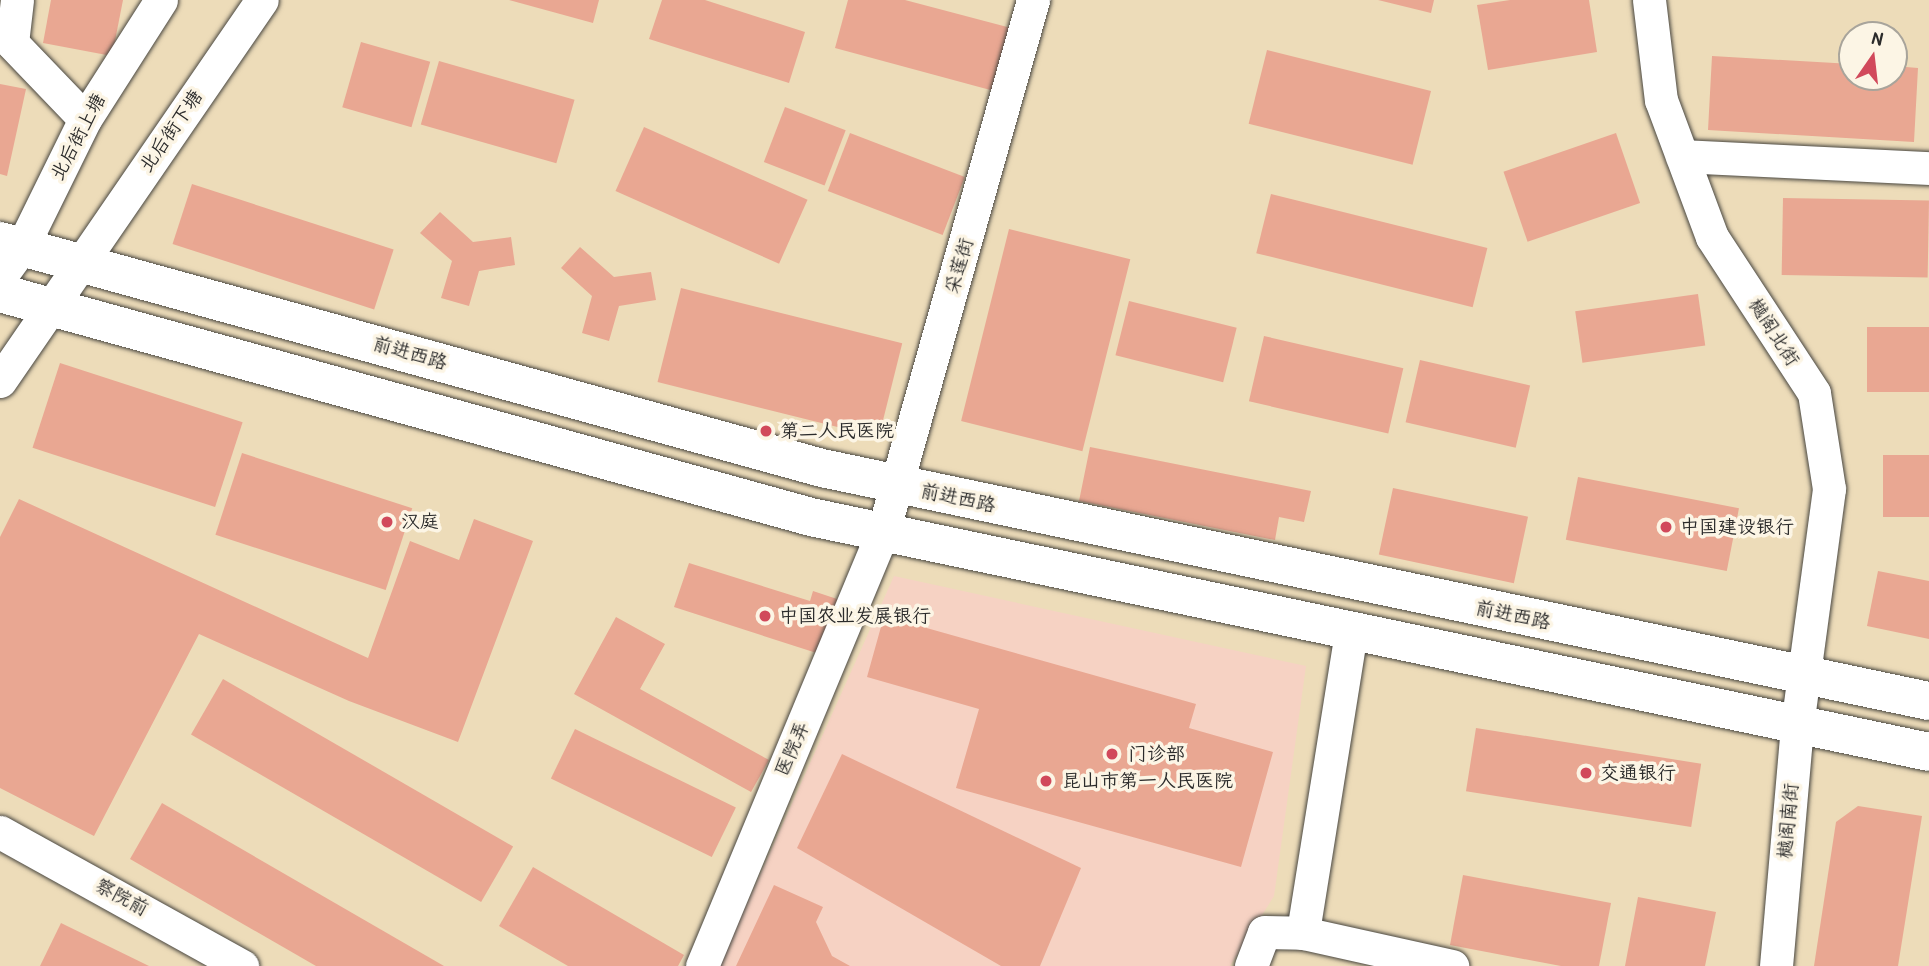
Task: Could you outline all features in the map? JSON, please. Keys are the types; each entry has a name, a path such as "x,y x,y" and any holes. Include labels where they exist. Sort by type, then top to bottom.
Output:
{"main road":[{"name":"前进西路","path":"11,244 822,468 1929,701"},
{"path":"0,293 811,517 1929,752"}],"street":[{"path":"17,0 12,43 85,118"},
{"name":"北后街上塘","path":"0,277 11,244 85,118 162,0"},
{"name":"北后街下塘","path":"0,382 49,305 261,0"},
{"name":"采莲街","path":"883,532 1033,0"},
{"name":"樾阁北街","path":"1649,0 1661,100 1713,237 1814,393 1829,489 1805,677"},
{"path":"1682,156 1929,167"},
{"name":"医院弄","path":"702,966 883,532"},
{"path":"1303,933 1351,632"},
{"name":"樾阁南街","path":"1776,966 1797,726 1805,677"},
{"name":"察院前","path":"0,832 242,966"},
{"path":"1251,966 1264,932 1303,933 1451,966"}],"shaded area":[{"name":"昆山市第一人民医院","path":"894,576 1306,666 1274,896 1230,966 719,966"}],"building":[{"path":"51,0 123,0 112,56 43,43"},
{"path":"509,0 599,0 593,23"},
{"path":"662,0 705,0 805,32 789,83 649,39"},
{"path":"848,0 905,0 1011,28 994,91 835,48"},
{"path":"1378,0 1434,0 1431,13"},
{"path":"1510,0 1589,0 1597,52 1488,70 1477,5"},
{"path":"361,42 430,62 411,127 342,107"},
{"path":"1267,50 1431,91 1413,165 1249,124"},
{"path":"1712,56 1838,63 1838,91 1908,91 1908,67 1918,68 1914,142 1708,130"},
{"path":"439,61 575,100 556,163 421,124"},
{"path":"0,84 26,89 7,176 0,174"},
{"path":"785,107 846,130 825,185 764,162"},
{"path":"644,127 808,200 779,264 616,191"},
{"path":"850,133 965,177 943,235 828,191"},
{"path":"1616,133 1640,203 1528,242 1503,172"},
{"path":"192,184 394,250 374,309 173,244"},
{"path":"1271,194 1487,248 1473,307 1256,253"},
{"path":"1783,198 1929,201 1928,278 1782,275"},
{"path":"440,212 473,242 511,237 515,265 479,271 469,306 441,298 452,261 420,233"},
{"path":"1009,229 1130,259 1082,451 961,421"},
{"path":"580,247 614,277 651,272 656,300 619,306 609,341 582,333 592,296 561,268"},
{"path":"681,288 902,343 879,437 658,382"},
{"path":"1698,294 1705,345 1582,363 1575,311"},
{"path":"1129,301 1237,328 1223,382 1115,355"},
{"path":"1867,327 1929,327 1929,392 1867,392"},
{"path":"1264,336 1403,368 1388,433 1249,401"},
{"path":"1420,360 1530,385 1516,448 1406,422"},
{"path":"60,363 243,422 215,507 32,448"},
{"path":"1090,447 1311,491 1304,522 1279,517 1275,540 1079,501"},
{"path":"242,453 412,508 386,590 215,535"},
{"path":"1883,455 1929,455 1929,517 1883,517"},
{"path":"1578,477 1739,508 1727,571 1566,540"},
{"path":"1393,488 1528,517 1514,583 1379,555"},
{"path":"19,499 368,658 410,541 459,560 474,519 533,541 458,742 349,701 199,634 94,836 0,788 0,537"},
{"path":"689,563 810,601 813,591 846,602 829,657 674,607"},
{"path":"1878,571 1929,581 1929,639 1867,626"},
{"path":"884,616 1196,704 1189,728 1273,752 1241,867 956,788 979,709 867,677"},
{"path":"616,617 665,644 640,689 769,760 751,792 574,694"},
{"path":"223,679 513,846 481,902 191,734"},
{"path":"1476,728 1701,764 1691,827 1466,791"},
{"path":"575,729 736,807 712,857 551,778"},
{"path":"842,754 1081,868 1040,966 1001,966 797,848"},
{"path":"162,803 444,966 316,966 130,859"},
{"path":"1858,806 1922,816 1898,966 1814,966 1836,822"},
{"path":"533,867 684,955 678,966 568,966 499,926"},
{"path":"1463,875 1611,903 1599,966 1561,966 1450,945"},
{"path":"774,885 823,907 816,922 832,956 850,966 736,966"},
{"path":"1638,897 1716,912 1705,966 1625,966"},
{"path":"61,923 149,966 40,966"}],"place":[{"name":"第二人民医院","path":"766,431"},
{"name":"汉庭","path":"387,522"},
{"name":"中国建设银行","path":"1666,527"},
{"name":"中国农业发展银行","path":"765,616"},
{"name":"门诊部","path":"1112,754"},
{"name":"交通银行","path":"1586,773"},
{"name":"昆山市第一人民医院","path":"1046,781"}]}
